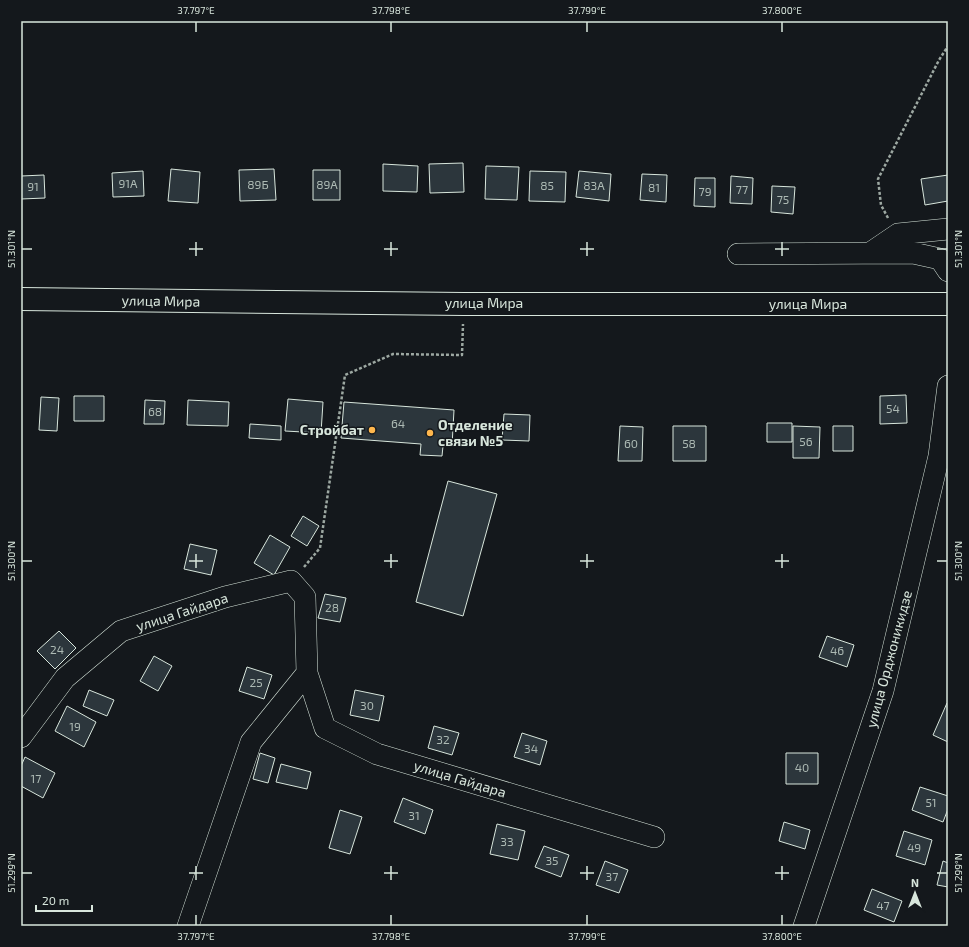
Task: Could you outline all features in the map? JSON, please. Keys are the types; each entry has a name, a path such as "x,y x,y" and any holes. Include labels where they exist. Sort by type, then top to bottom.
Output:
{"main road":[{"name":"улица Мира","path":"21,299 464,304 948,304"}],"street":[{"path":"870,253 898,234 948,229"},
{"path":"738,254 913,253 940,259 948,271"},
{"name":"улица Орджоникидзе","path":"804,926 883,691 939,456 948,386"},
{"name":"улица Гайдара","path":"21,737 65,678 121,632 225,597 292,581 305,597 307,673 325,728 377,754 654,837"},
{"path":"188,926 251,742 307,673"}],"path":[{"path":"898,234 881,205 878,179 939,60 948,46"},
{"path":"292,581 320,548 344,375 393,354 462,355 464,304"}],"building":[{"path":"463,163 464,192 430,193 429,164"},
{"path":"383,164 418,166 417,192 383,191"},
{"path":"486,166 519,167 517,200 485,199"},
{"path":"171,169 200,172 198,203 168,201"},
{"path":"274,169 276,200 240,201 239,170"},
{"path":"313,170 340,170 340,200 313,200"},
{"path":"143,171 144,196 113,197 112,173"},
{"path":"530,171 566,172 565,202 529,201"},
{"path":"579,171 611,174 609,201 576,197"},
{"path":"642,174 667,175 666,202 640,200"},
{"path":"44,175 45,198 21,199 21,176"},
{"path":"948,175 948,201 925,205 921,179"},
{"path":"731,176 753,178 752,204 730,203"},
{"path":"695,178 715,178 715,207 694,206"},
{"path":"772,186 795,187 793,214 771,212"},
{"path":"906,395 907,423 880,424 880,396"},
{"path":"74,396 104,396 104,421 74,421"},
{"path":"41,397 59,398 57,431 39,430"},
{"path":"288,399 323,402 321,433 285,431"},
{"path":"145,400 165,401 164,424 144,424"},
{"path":"188,400 229,402 228,426 187,425"},
{"path":"344,402 454,410 452,446 443,446 442,456 420,455 421,444 341,438"},
{"path":"504,414 530,415 529,441 502,440"},
{"path":"767,423 792,423 792,442 767,442"},
{"path":"250,424 281,426 281,440 249,438"},
{"path":"620,426 643,427 642,461 618,461"},
{"path":"673,426 706,426 706,461 673,461"},
{"path":"793,426 820,427 819,458 793,458"},
{"path":"833,426 853,426 853,451 833,451"},
{"path":"448,481 497,494 463,616 416,602"},
{"path":"303,516 319,526 307,546 291,536"},
{"path":"270,535 290,547 274,575 254,563"},
{"path":"190,544 217,550 211,575 184,569"},
{"path":"325,594 346,598 340,622 318,618"},
{"path":"59,631 76,648 55,669 37,651"},
{"path":"827,636 854,645 847,667 819,657"},
{"path":"154,656 172,666 158,691 140,681"},
{"path":"247,667 272,675 264,699 239,691"},
{"path":"89,690 114,700 107,716 83,706"},
{"path":"355,690 384,696 379,721 350,715"},
{"path":"947,703 948,704 948,742 933,735"},
{"path":"67,706 96,722 84,747 55,731"},
{"path":"434,726 459,733 452,755 428,748"},
{"path":"522,733 547,741 540,765 514,757"},
{"path":"260,753 275,758 268,783 253,779"},
{"path":"786,753 818,753 818,784 786,784"},
{"path":"25,757 55,773 43,798 21,786 21,766"},
{"path":"281,764 311,772 307,789 276,782"},
{"path":"920,787 948,796 948,809 943,822 912,810"},
{"path":"403,798 433,810 425,834 394,822"},
{"path":"340,810 362,817 350,854 329,848"},
{"path":"784,822 810,830 805,849 779,841"},
{"path":"497,824 525,831 518,860 490,854"},
{"path":"904,831 932,840 925,865 896,856"},
{"path":"544,846 569,855 561,877 535,867"},
{"path":"605,861 628,870 619,893 596,885"},
{"path":"943,861 948,863 948,887 937,885"},
{"path":"872,889 902,901 894,922 864,910"}],"place":[{"name":"Стройбат","path":"372,430"},
{"name":"Отделение связи №5","path":"430,433"}]}
